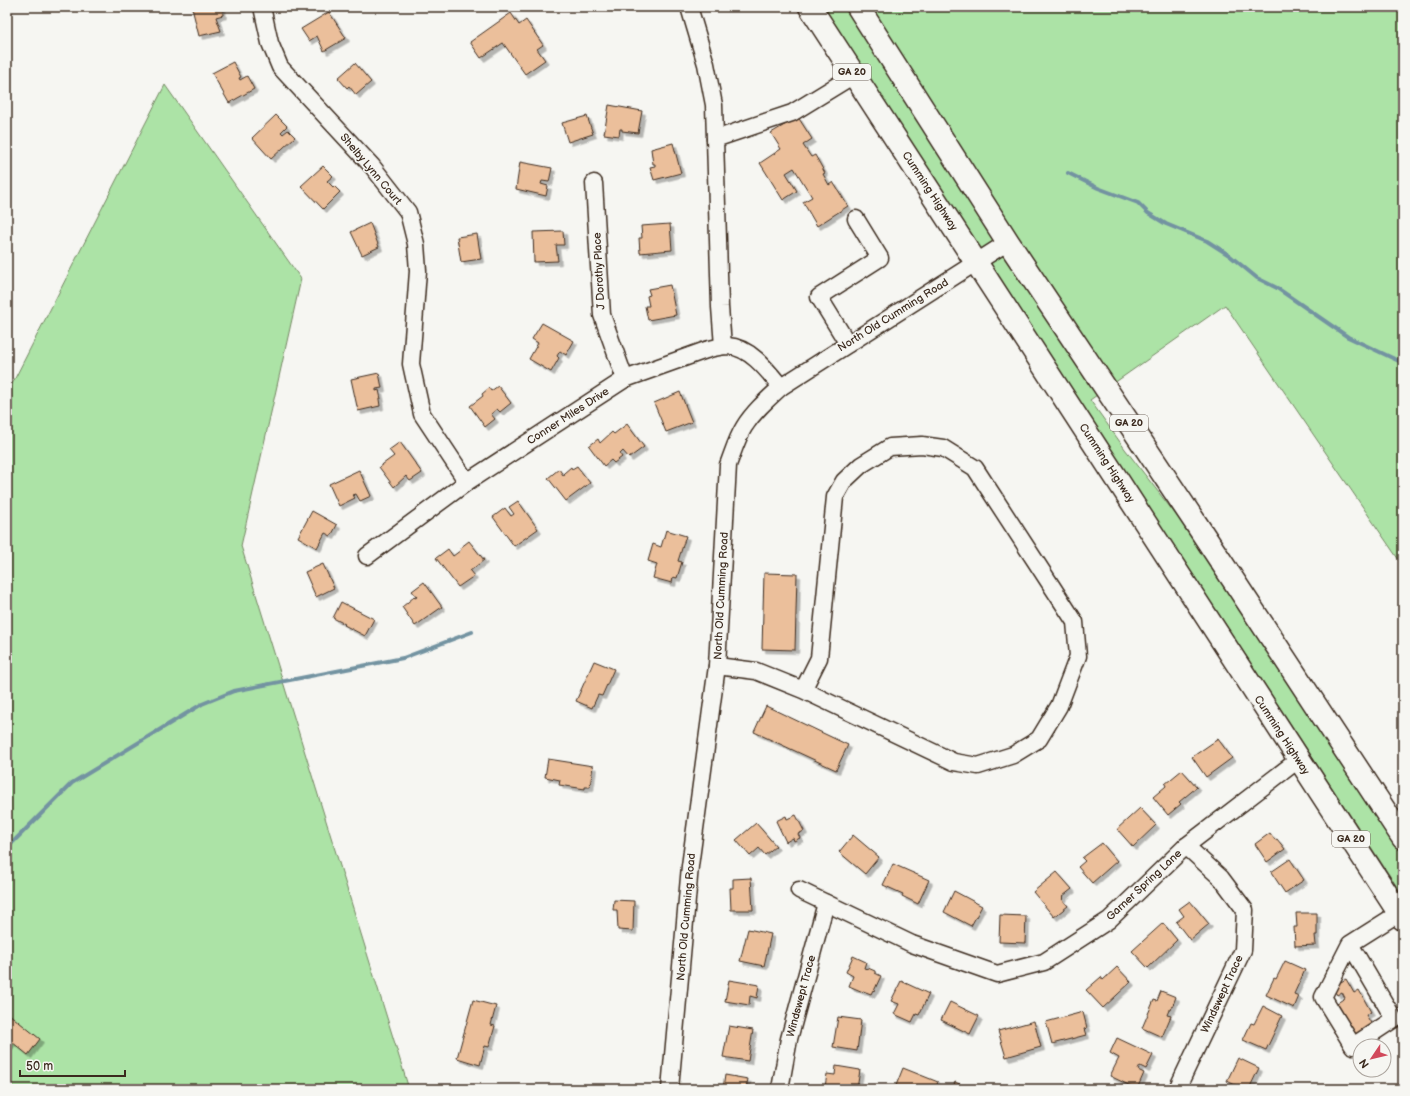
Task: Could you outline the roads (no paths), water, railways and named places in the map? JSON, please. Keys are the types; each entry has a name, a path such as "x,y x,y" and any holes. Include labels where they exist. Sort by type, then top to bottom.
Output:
{"highway":[{"name":"Cumming Highway","path":"810,7 1298,760 1401,916"},
{"name":"GA 20","path":"858,7 1008,242 1201,531 1403,838"}],"street":[{"name":"Shelby Lynn Court","path":"262,7 270,43 280,67 372,166 408,212 416,244 418,271 411,364 422,414 467,482"},
{"path":"689,7 706,64 714,106 720,307 723,346"},
{"path":"715,139 792,113 854,76"},
{"name":"J Dorothy Place","path":"594,183 602,315 625,379"},
{"path":"848,344 819,297 880,258 856,219"},
{"name":"North Old Cumming Road","path":"670,1089 690,866 717,666 728,464 745,426 759,407 781,387 1008,242"},
{"name":"Conner Miles Drive","path":"367,556 467,482 625,379 706,350 723,346 735,347 749,354 762,365 781,387"},
{"path":"717,666 756,671 803,690 954,762 978,766 1013,755 1039,739 1059,706 1078,656 1075,622 975,468 943,448 922,445 890,447 861,465 844,481 835,497 819,658 803,690"},
{"name":"Garner Spring Lane","path":"799,890 912,944 997,974 1044,962 1109,920 1186,846 1298,760"},
{"name":"Windswept Trace","path":"1178,1089 1243,950 1244,910 1221,878 1186,846"},
{"name":"Windswept Trace","path":"780,1089 789,1039 826,903"},
{"path":"1350,944 1394,1019 1353,1046 1323,997 1350,944 1401,916"}],"waterway":[{"path":"1068,173 1098,188 1138,203 1148,213 1166,224 1207,241 1229,255 1257,278 1277,288 1348,337 1403,363"},
{"path":"7,848 72,783 202,704 234,691 403,658 472,632"}]}
